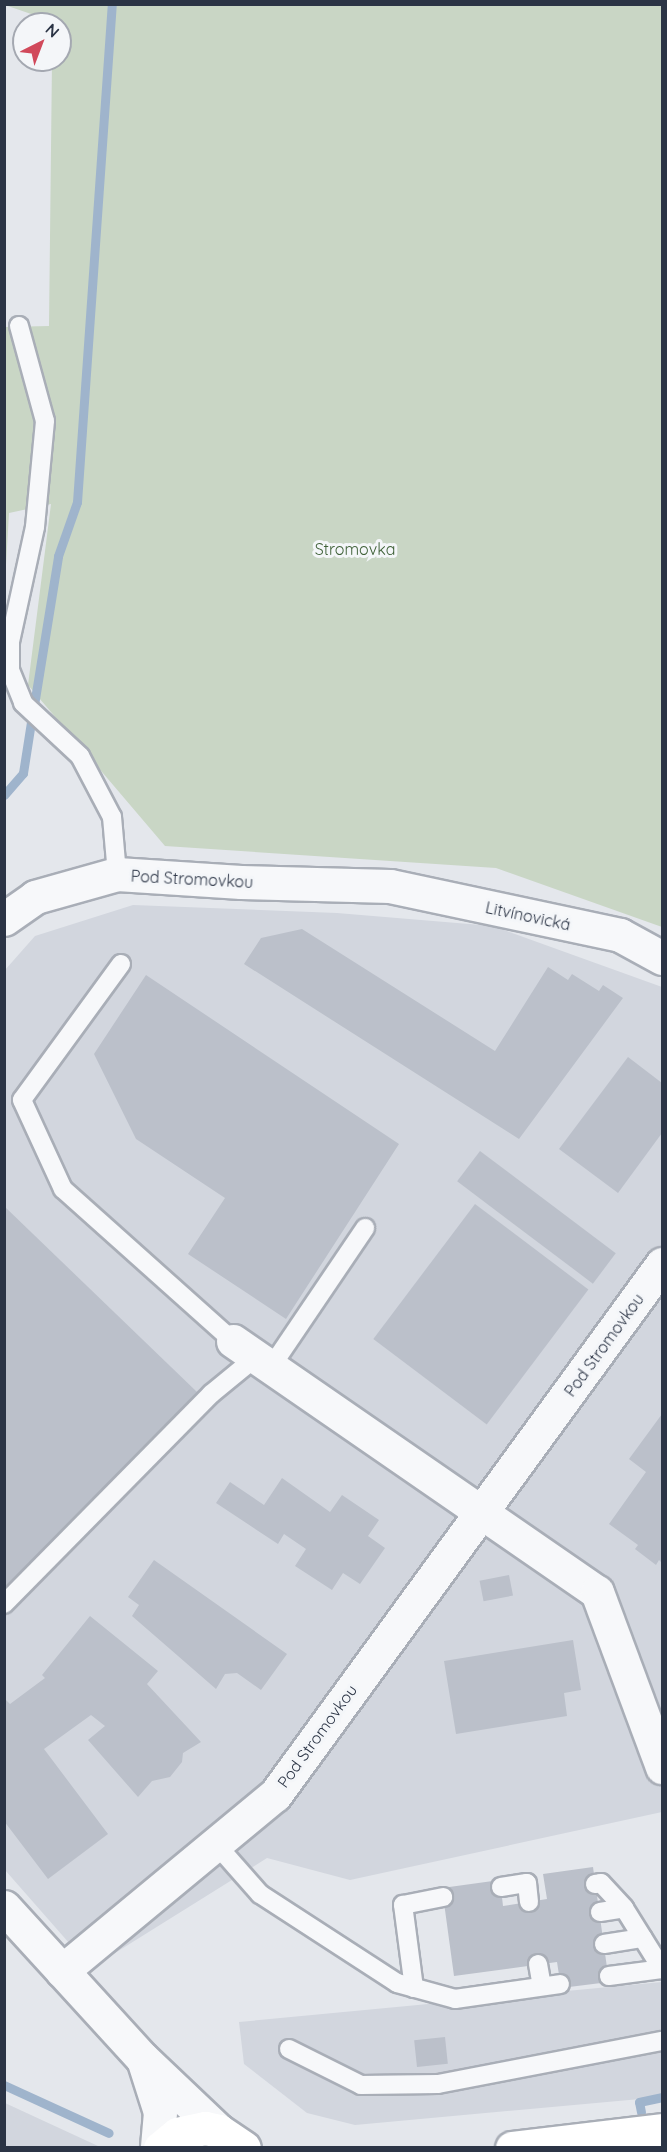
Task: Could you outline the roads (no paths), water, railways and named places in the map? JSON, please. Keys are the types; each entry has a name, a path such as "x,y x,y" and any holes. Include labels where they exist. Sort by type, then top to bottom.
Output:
{"main road":[{"path":"159,2148 190,2129 238,2143"},
{"path":"512,2148 663,2130"}],"street":[{"name":"Pod Stromovkou","path":"4,919 34,897 117,874 241,882 390,886"},
{"name":"Litvínovická","path":"390,886 620,935 663,958"},
{"name":"Pod Stromovkou","path":"62,1971 214,1843 275,1795 381,1646 483,1514 663,1264"},
{"path":"253,1355 597,1592 663,1767"},
{"path":"4,1907 142,2058 238,2143"},
{"path":"142,2058 160,2112 159,2148"}],"lane":[{"path":"20,326 45,421 35,527 10,642 10,670 23,703 80,756 112,817 117,874"},
{"path":"121,964 22,1100 63,1189 253,1355"},
{"path":"4,1604 211,1394 253,1355 364,1228"},
{"path":"214,1843 260,1894 397,1983 455,1999 551,1985 538,1964"},
{"path":"501,1887 527,1883 534,1896"},
{"path":"596,1884 601,1883 624,1908 662,1969 609,1976"},
{"path":"414,1988 403,1905 444,1897"},
{"path":"600,1912 624,1908"},
{"path":"604,1944 643,1938"},
{"path":"289,2049 361,2085 438,2084 663,2041"}],"waterway":[{"path":"34,705 58,556 77,502 112,4"},
{"path":"4,795 23,773 31,722"},
{"path":"4,2085 109,2133"},
{"path":"641,2112 639,2102 662,2097"}],"park label":[{"name":"Stromovka","path":"355,549"}]}
